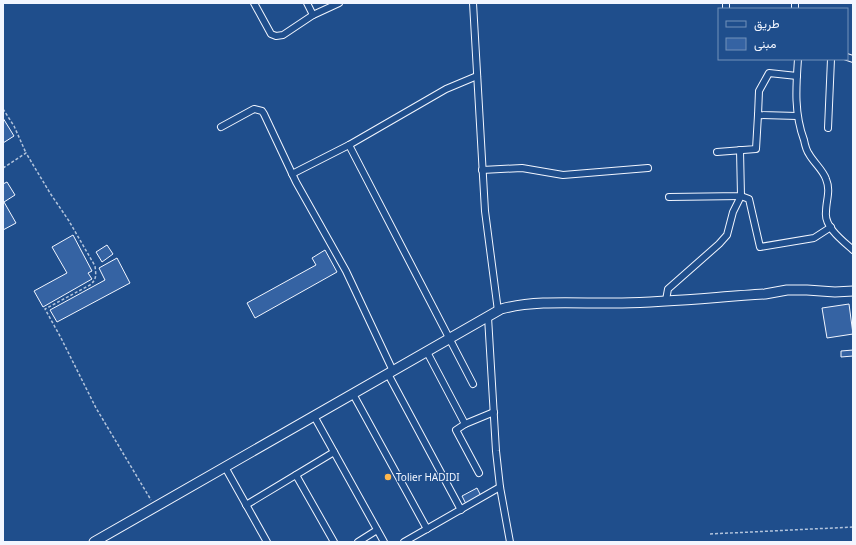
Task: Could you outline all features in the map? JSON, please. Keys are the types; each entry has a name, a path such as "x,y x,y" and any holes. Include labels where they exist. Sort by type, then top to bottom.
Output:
{"street":[{"path":"254,3 271,34 276,36 283,35 313,15 339,3"},
{"path":"307,3 313,15"},
{"path":"473,3 485,212 498,311"},
{"path":"798,60 798,125 808,154 826,178 829,196 825,213 826,220 841,240 853,250"},
{"path":"828,128 831,60"},
{"path":"717,152 756,149 759,91 769,73 797,76"},
{"path":"292,174 348,145 446,89 477,76"},
{"path":"222,127 254,109 262,111 292,174 343,265 390,373 461,510"},
{"path":"758,115 797,116"},
{"path":"348,145 473,384"},
{"path":"666,300 668,289 719,244 727,235 733,212 742,196 740,150"},
{"path":"482,170 522,168 563,175 648,168"},
{"path":"669,197 742,196 749,199 760,247 814,238 831,227"},
{"path":"94,542 498,311 515,306 535,304 624,303 765,294 787,290 853,291"},
{"path":"488,317 496,451 500,487 510,542"},
{"path":"427,352 465,424"},
{"path":"353,394 427,529"},
{"path":"479,473 456,430 465,424 494,412"},
{"path":"314,416 384,542"},
{"path":"246,505 334,452"},
{"path":"225,467 267,542"},
{"path":"296,475 334,542"},
{"path":"404,542 500,487"},
{"path":"358,542 377,530"}],"path":[{"path":"3,109 14,126 26,153 46,187 69,221 95,266 95,280 90,285 45,309 96,408 155,507"},
{"path":"3,168 26,153"},
{"path":"710,534 853,527"}],"building":[{"path":"3,118 14,136 3,143"},
{"path":"7,182 15,195 4,202 16,223 3,230 3,184"},
{"path":"73,235 92,271 88,273 92,279 43,307 34,291 67,273 52,247"},
{"path":"107,245 113,254 102,262 96,252"},
{"path":"325,250 337,272 255,318 247,303 316,265 312,258"},
{"path":"117,258 130,283 57,322 50,310 105,280 99,268"},
{"path":"849,304 853,334 827,338 822,308"},
{"path":"853,350 853,356 841,357 841,351"},
{"path":"477,488 481,496 466,504 462,496"}],"place":[{"name":"Tolier HADIDI","path":"388,477"}]}
